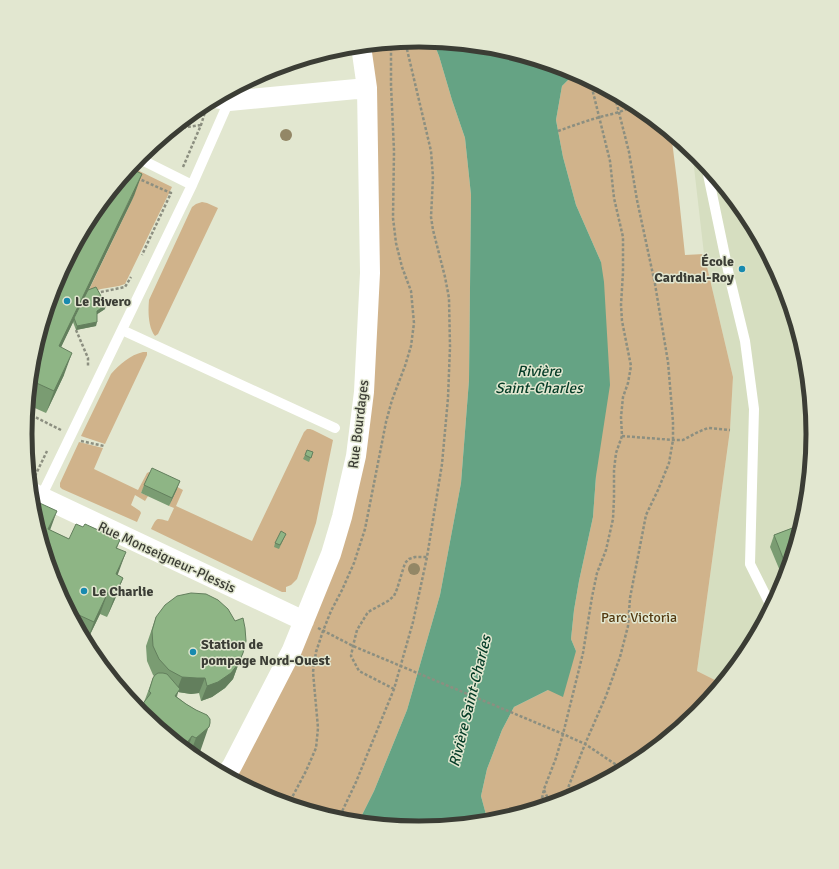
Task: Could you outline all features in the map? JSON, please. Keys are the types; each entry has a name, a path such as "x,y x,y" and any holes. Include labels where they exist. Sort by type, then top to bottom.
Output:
{"street":[{"name":"Rue Bourdages","path":"228,771 292,650 304,622 330,554 342,516 356,456 364,392 370,274 367,88 362,51"},
{"path":"222,102 367,88"},
{"name":"Rue Monseigneur-Plessis","path":"36,489 304,622"}],"lane":[{"path":"35,488 122,330 192,185 216,105"},
{"path":"144,161 192,185"},
{"path":"708,176 729,275 745,341 754,409 750,564 769,602"},
{"path":"122,330 335,428"}],"path":[{"path":"341,814 356,782 394,688 413,622 427,557 442,464 448,398 450,347 449,298 445,277 432,230 431,217 433,177 431,151 407,47"},
{"path":"541,802 544,789 564,734 583,654 597,573 606,550 613,519 614,470 616,453 622,436 621,417 623,397 628,383 631,366 622,321 621,305 623,236 614,198 610,162 592,87"},
{"path":"566,794 606,696 620,657 628,626 630,598 646,515 669,462 673,440 668,362 662,325 629,152 616,101"},
{"path":"140,258 201,125 214,106"},
{"path":"558,131 628,108"},
{"path":"183,128 201,125"},
{"path":"133,176 171,193"},
{"path":"96,293 125,287 134,272"},
{"path":"76,330 88,358 89,365 85,372"},
{"path":"58,429 61,422"},
{"path":"622,436 683,440 708,428 730,430"},
{"path":"35,488 47,450"},
{"path":"394,688 358,671 351,656 357,630 368,612 394,596 405,563 409,559 416,557 427,557"},
{"path":"291,800 316,748 318,728 314,665 316,652 323,631 353,646 564,734 585,744 619,767"},
{"path":"544,789 549,799"}],"shaded area":[{"path":"693,159 711,179 742,219 778,286 794,334 800,359 804,384 807,434 804,485 800,510 794,535 778,583 742,650 718,681 697,671 730,430 733,377 704,254"}],"green space":[{"path":"394,48 436,48 465,138 471,195 469,380 461,483 440,595 407,710 374,791 361,818 319,809 271,793 227,771 331,554 364,392 361,51"},
{"name":"Parc Victoria","path":"573,78 591,87 635,112 672,141 685,255 704,254 733,377 730,430 697,671 718,681 694,709 675,726 635,757 613,770 568,793 520,809 486,816 481,796 487,769 502,730 514,707 548,690 576,651 571,639 574,610 593,517 596,476 601,262 576,205 563,157 556,120 562,86 569,79"},
{"path":"136,170 172,187 125,284 101,289 87,294 134,196 120,189"},
{"path":"202,202 218,208 158,334 155,336 150,324 149,300 192,207"},
{"path":"143,352 147,352 147,355 105,444 81,436 111,374 126,360"},
{"path":"307,429 313,430 333,440 316,523 297,579 291,585 286,587 286,592 282,592 151,529 157,519 168,521 174,508 169,506 177,489 149,476 141,493 148,496 145,501 135,495 131,505 141,513 137,522 60,487 60,483 79,442 103,448 94,469 138,490 149,472 183,490 176,506 252,541 304,432"}],"water":[{"name":"Rivière Saint-Charles","path":"436,48 470,50 495,54 520,60 573,78 569,79 562,86 556,120 563,157 576,205 601,262 604,282 610,385 596,476 593,517 574,610 571,639 576,651 563,697 548,690 514,707 502,730 487,769 481,796 486,816 445,821 394,821 361,818 374,791 407,710 440,595 461,483 469,380 471,195 465,138"}],"building":[{"name":"Le Rivero","path":"135,171 142,174 59,346 72,353 54,391 35,382 45,334 61,286 97,219"},
{"path":"96,287 106,305 97,311 97,322 77,326 74,318 88,290"},
{"path":"307,450 313,452 311,458 305,455"},
{"path":"152,468 180,481 172,498 144,485"},
{"path":"38,502 57,511 48,529 69,539 76,524 83,527 85,524 120,540 116,548 126,552 116,574 123,578 115,595 108,592 94,622 76,614 61,583 45,535"},
{"path":"796,527 785,563 774,535"},
{"path":"281,531 286,534 280,545 275,543"},
{"name":"Station de pompage Nord-Ouest","path":"191,593 206,594 218,600 228,609 235,621 243,618 245,628 246,641 238,664 231,673 218,682 207,686 205,678 182,677 169,670 159,659 153,646 152,631 156,617 165,605 177,596"},
{"path":"158,673 167,674 180,689 175,696 196,710 207,715 210,719 209,727 196,738 192,736 186,744 142,705 151,693 149,691 155,675"}],"place":[{"name":"École Cardinal-Roy","path":"742,269"},
{"name":"Le Rivero","path":"67,301"},
{"name":"Le Charlie","path":"84,591"},
{"name":"Station de pompage Nord-Ouest","path":"193,652"}]}
